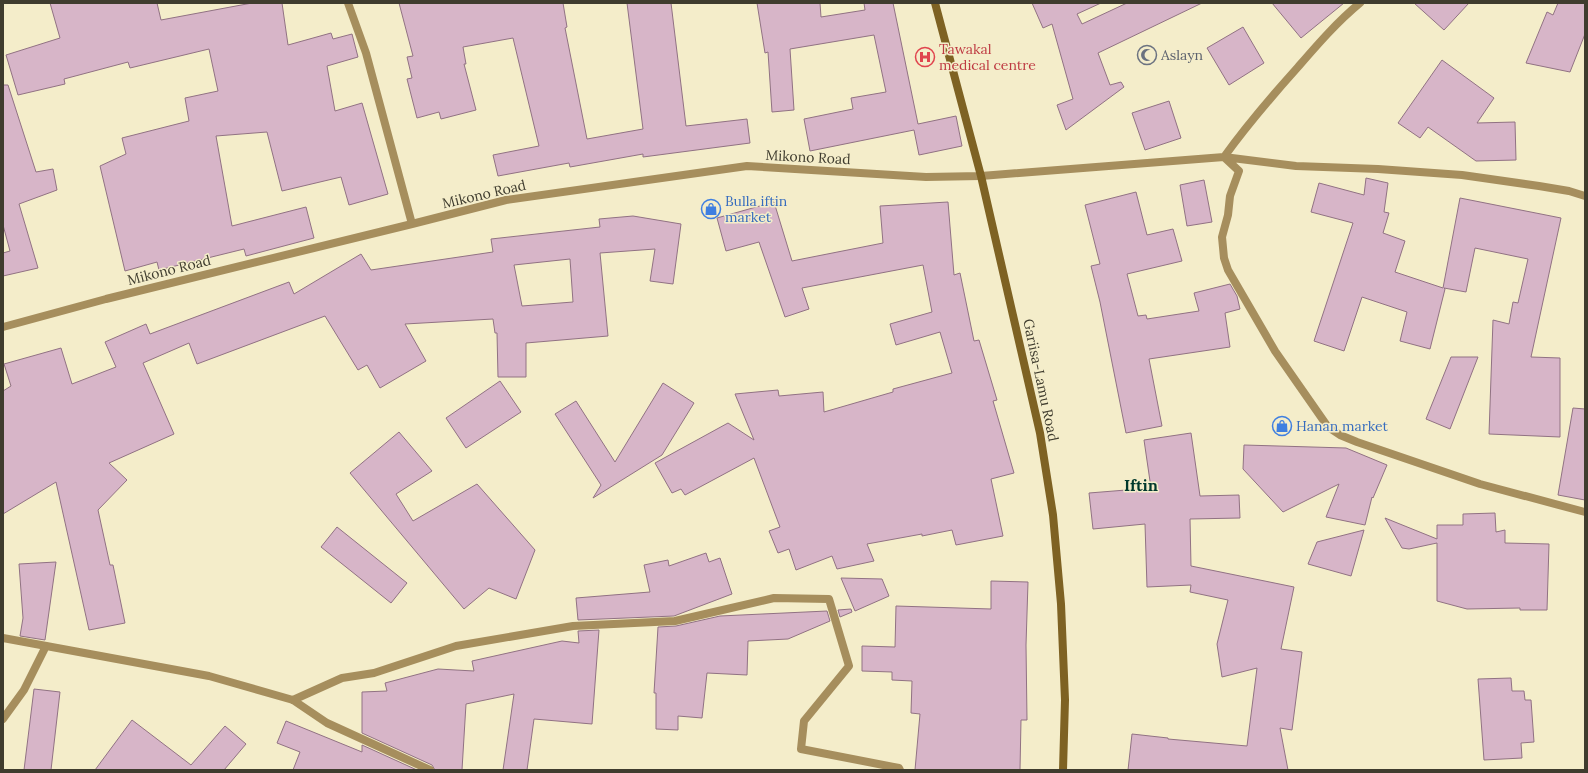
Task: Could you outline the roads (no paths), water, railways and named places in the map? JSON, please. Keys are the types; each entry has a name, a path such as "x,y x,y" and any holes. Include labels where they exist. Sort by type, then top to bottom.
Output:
{"street":[{"path":"348,3 366,53 412,224"},
{"name":"Gariisa-Lamu Road","path":"935,3 982,176 1040,433 1053,515 1062,626 1064,700 1063,770"},
{"path":"1360,3 1342,18 1266,103 1241,133 1224,157 1239,171 1230,196 1228,215 1222,237 1222,249 1226,264 1275,351 1328,427 1340,435 1357,442 1480,484 1585,512"},
{"name":"Mikono Road","path":"3,327 106,298 506,200 746,166 926,177 982,176 1224,157 1296,166 1378,169 1462,175 1569,191 1585,196"},
{"path":"293,700 342,678 374,673 456,646 573,626 675,621 774,598 829,599 849,666 804,721 801,749 899,768 900,770"},
{"path":"3,638 209,676 293,700 327,723 430,770"},
{"path":"3,719 24,690 46,646"}],"place":[{"name":"Aslayn","path":"1147,55"},
{"name":"Tawakal medical centre","path":"925,57"},
{"name":"Bulla iftin market","path":"711,209"},
{"name":"Hanan market","path":"1282,426"}],"district":[{"name":"Iftin","path":"1141,485"}]}
